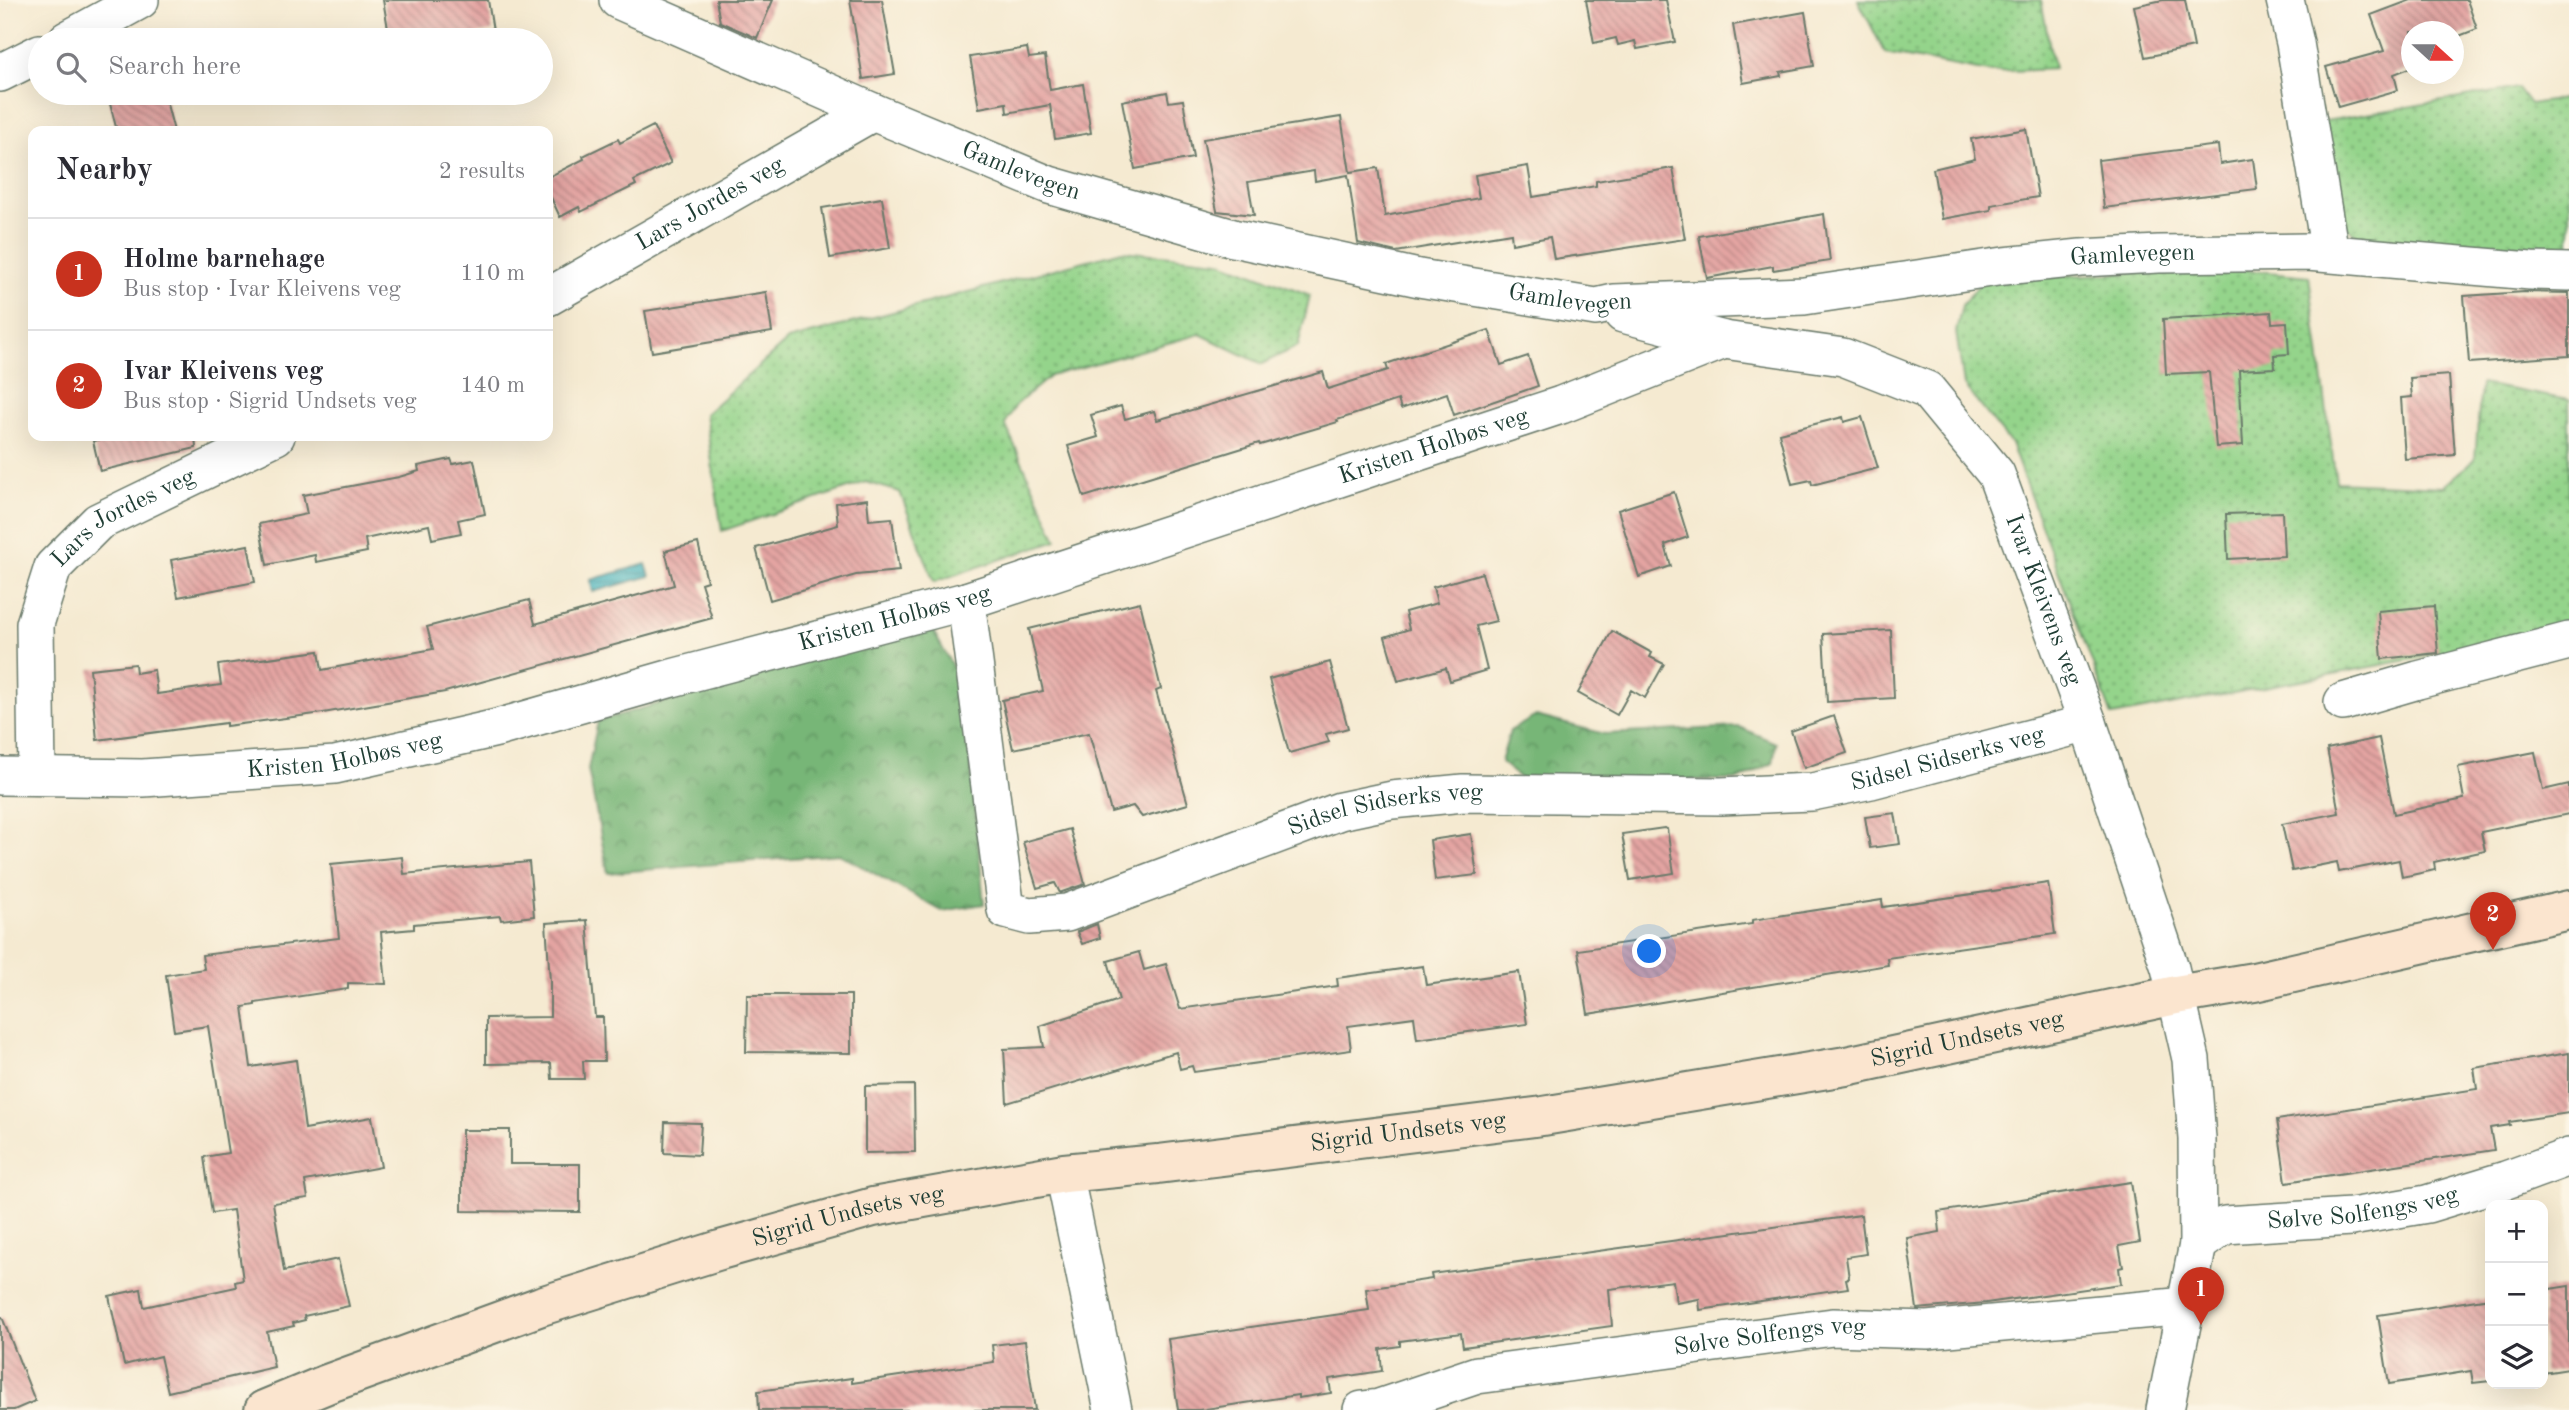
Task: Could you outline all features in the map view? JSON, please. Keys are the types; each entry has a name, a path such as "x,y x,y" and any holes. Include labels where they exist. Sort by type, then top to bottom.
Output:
{"street":[{"path":"88,28 140,0"},
{"name":"Gamlevegen","path":"618,0 873,112 1049,185 1233,238 1419,278 1596,307 1614,303 1804,296 2004,266 2159,254 2330,253 2531,271 2569,271"},
{"path":"2285,0 2295,43 2330,253"},
{"path":"0,73 28,59"},
{"name":"Lars Jordes veg","path":"553,294 873,112"},
{"name":"Ivar Kleivens veg","path":"1596,307 1724,340 1843,357 1927,390 1996,474 2088,723 2166,955 2191,1059 2197,1139 2198,1244 2165,1410"},
{"name":"Kristen Holbøs veg","path":"0,776 143,779 335,765 497,728 672,678 966,601 1561,405 1724,340"},
{"name":"Lars Jordes veg","path":"37,776 34,624 53,567 98,522 266,441"},
{"name":"Sidsel Sidserks veg","path":"966,601 1006,910 1029,916 1067,913 1340,811 1392,800 1463,793 1721,796 1812,792 1871,780 2088,723"},
{"path":"2343,702 2569,640"},
{"name":"Sigrid Undsets veg","path":"264,1410 327,1384 541,1306 720,1250 873,1207 1064,1172 1158,1164 1543,1116 1846,1066 2176,995 2254,982 2569,910"},
{"name":"Sølve Solfengs veg","path":"2198,1244 2224,1225 2351,1217 2427,1204 2569,1157"},
{"path":"1064,1172 1113,1410"},
{"name":"Sølve Solfengs veg","path":"1362,1410 1379,1408 1477,1375 1833,1327 1927,1330 2186,1306"}],"green space":[{"path":"1858,0 2041,0 2054,69 1989,72 1885,53"},
{"path":"2518,88 2530,104 2569,98 2569,257 2373,243 2359,237 2333,216 2319,122"},
{"path":"1122,251 1219,261 1310,295 1298,346 1262,364 1200,334 1050,376 1016,405 1005,424 1057,540 934,582 900,492 866,482 722,531 705,414 788,340"},
{"path":"2235,269 2309,276 2336,482 2443,487 2475,459 2481,384 2569,400 2569,624 2455,651 2112,716 2011,444 1964,385 1956,332 1962,305 1984,279"},
{"path":"930,625 963,686 984,904 942,911 839,854 608,873 588,769 598,721"},
{"path":"1536,716 1605,734 1739,727 1776,743 1773,763 1739,780 1521,779 1501,762 1510,731"}],"water":[{"path":"646,564 650,576 593,592 590,580"}],"building":[{"path":"383,0 488,0 493,28 388,28"},
{"path":"716,0 773,0 757,38 720,22"},
{"path":"850,0 882,0 895,74 863,79"},
{"path":"1586,0 1666,0 1675,42 1637,49 1635,41 1618,45 1616,38 1594,43"},
{"path":"2163,0 2185,0 2194,47 2145,57 2134,6"},
{"path":"2411,0 2467,0 2477,29 2464,34 2464,21 2401,21 2401,71 2394,74 2398,90 2338,107 2326,67 2384,51 2371,15"},
{"path":"1805,12 1814,66 1743,83 1733,25"},
{"path":"1027,48 1029,58 1045,56 1050,90 1083,84 1091,133 1055,139 1050,105 1007,113 1006,103 979,108 970,57"},
{"path":"1167,92 1169,102 1183,100 1193,158 1135,169 1122,101"},
{"path":"110,105 167,105 173,126 116,126"},
{"path":"1341,117 1350,172 1378,168 1385,216 1479,198 1475,175 1528,166 1533,197 1596,186 1596,181 1673,168 1685,239 1554,259 1550,237 1512,244 1511,233 1396,252 1358,243 1348,175 1315,181 1314,171 1248,182 1254,215 1217,211 1203,139"},
{"path":"653,126 671,163 634,181 636,185 581,212 579,207 560,217 553,202 553,174 618,139 620,143"},
{"path":"2026,129 2038,197 1991,205 1991,210 1942,219 1933,169 1975,159 1971,139"},
{"path":"2218,145 2220,164 2253,159 2257,189 2104,208 2098,160"},
{"path":"882,198 890,248 830,258 822,208"},
{"path":"1824,214 1830,261 1773,270 1773,266 1707,278 1699,236"},
{"path":"766,292 772,332 652,352 645,311"},
{"path":"2525,292 2569,293 2569,356 2469,363 2464,296"},
{"path":"2271,312 2272,323 2287,322 2289,354 2274,355 2275,368 2239,370 2243,445 2216,447 2209,372 2166,374 2163,319"},
{"path":"1489,330 1501,365 1528,356 1538,386 1454,415 1447,393 1401,409 1398,400 1337,420 1338,422 1260,445 1259,443 1084,497 1068,446 1098,437 1091,415 1121,406 1125,419 1154,411 1157,420 1323,372 1328,389 1388,370 1386,364"},
{"path":"2449,375 2455,455 2405,459 2401,398 2412,397 2410,378"},
{"path":"1843,417 1844,422 1862,417 1878,468 1812,485 1811,480 1792,484 1779,433"},
{"path":"93,441 195,441 196,448 100,471"},
{"path":"451,459 453,464 474,460 485,514 458,520 461,533 432,539 429,525 365,539 367,552 316,562 315,555 267,565 259,524 307,514 303,495 399,477 419,471 418,466"},
{"path":"1674,492 1688,537 1665,545 1671,566 1639,577 1618,510"},
{"path":"867,499 869,520 892,518 899,571 856,575 770,600 756,548 838,525 836,503"},
{"path":"2282,512 2284,556 2228,559 2226,514"},
{"path":"698,543 707,581 701,583 712,618 445,692 323,713 97,740 90,669 135,664 136,673 154,670 157,694 221,685 218,665 319,651 322,670 433,649 427,627 529,600 535,624 674,585 665,551"},
{"path":"248,545 255,582 178,597 171,560"},
{"path":"1482,573 1496,621 1476,626 1487,670 1450,681 1446,668 1398,681 1385,637 1409,629 1405,612 1437,603 1433,587"},
{"path":"1140,602 1161,689 1156,691 1188,804 1142,817 1133,806 1111,812 1089,733 1013,749 1002,700 1043,691 1029,629"},
{"path":"2434,606 2438,653 2382,659 2378,611"},
{"path":"1891,630 1894,698 1827,702 1823,634"},
{"path":"1612,631 1652,653 1650,657 1664,664 1645,698 1631,690 1617,715 1578,693"},
{"path":"1330,662 1348,728 1326,734 1329,742 1289,753 1269,679"},
{"path":"1834,716 1847,753 1804,768 1791,731"},
{"path":"2379,738 2394,814 2464,799 2458,767 2535,752 2543,790 2569,784 2569,814 2481,832 2485,851 2434,862 2435,870 2402,877 2399,860 2339,872 2337,862 2292,871 2282,824 2339,813 2327,749"},
{"path":"1895,813 1900,844 1870,848 1865,817"},
{"path":"1070,829 1085,884 1060,893 1055,883 1037,888 1023,842"},
{"path":"1667,829 1674,873 1630,880 1622,834"},
{"path":"1471,834 1477,875 1435,880 1430,840"},
{"path":"402,857 404,874 529,862 534,916 501,920 500,916 414,924 414,929 381,932 386,984 348,983 348,989 243,1007 251,1067 296,1060 305,1129 372,1117 381,1167 305,1181 308,1198 273,1203 284,1271 338,1259 349,1306 304,1316 305,1320 293,1323 294,1326 267,1332 274,1367 168,1392 160,1356 124,1365 109,1296 141,1289 144,1307 236,1287 235,1282 243,1280 233,1210 212,1213 204,1157 228,1153 208,1026 174,1031 166,975 204,969 202,955 339,938 331,864"},
{"path":"2048,883 2055,934 1887,958 1888,965 1588,1014 1578,950 1752,924 1752,920 1882,900 1883,907"},
{"path":"587,920 595,1017 603,1017 604,1061 583,1061 584,1079 552,1079 551,1063 486,1064 486,1018 550,1017 546,923"},
{"path":"1097,924 1100,938 1082,944 1077,932"},
{"path":"1139,952 1144,970 1166,964 1180,1009 1338,986 1337,978 1423,966 1426,985 1519,972 1527,1024 1417,1039 1414,1017 1348,1026 1351,1050 1194,1072 1192,1066 1180,1069 1176,1052 1007,1103 1004,1049 1044,1047 1040,1026 1119,1000 1108,961"},
{"path":"747,995 851,995 851,1053 746,1052"},
{"path":"2569,1053 2569,1113 2509,1122 2510,1125 2490,1128 2494,1150 2286,1182 2277,1120 2477,1089 2474,1068"},
{"path":"914,1085 915,1152 865,1153 865,1086"},
{"path":"665,1122 701,1123 699,1155 664,1153"},
{"path":"462,1130 510,1130 510,1164 580,1164 580,1212 462,1211"},
{"path":"2131,1182 2140,1242 2119,1246 2123,1267 2119,1268 2121,1284 1986,1303 1917,1309 1907,1238 1940,1232 1938,1212"},
{"path":"1861,1215 1866,1254 1846,1257 1848,1288 1700,1310 1699,1299 1676,1303 1673,1281 1609,1289 1612,1326 1463,1347 1461,1333 1400,1341 1400,1346 1380,1349 1382,1371 1329,1379 1331,1393 1298,1398 1298,1395 1199,1410 1178,1410 1168,1339 1369,1310 1366,1289 1432,1279 1431,1274"},
{"path":"2569,1286 2569,1369 2548,1372 2548,1326 2548,1289"},
{"path":"2485,1299 2485,1382 2473,1383 2471,1371 2389,1384 2378,1315"},
{"path":"0,1317 35,1401 14,1410 0,1410"},
{"path":"1025,1341 1035,1410 759,1410 758,1391 852,1378 852,1383 994,1362 992,1345"}],"place":[{"name":"Ivar Kleivens veg","path":"2493,950"},
{"name":"Holme barnehage","path":"2201,1325"}]}
